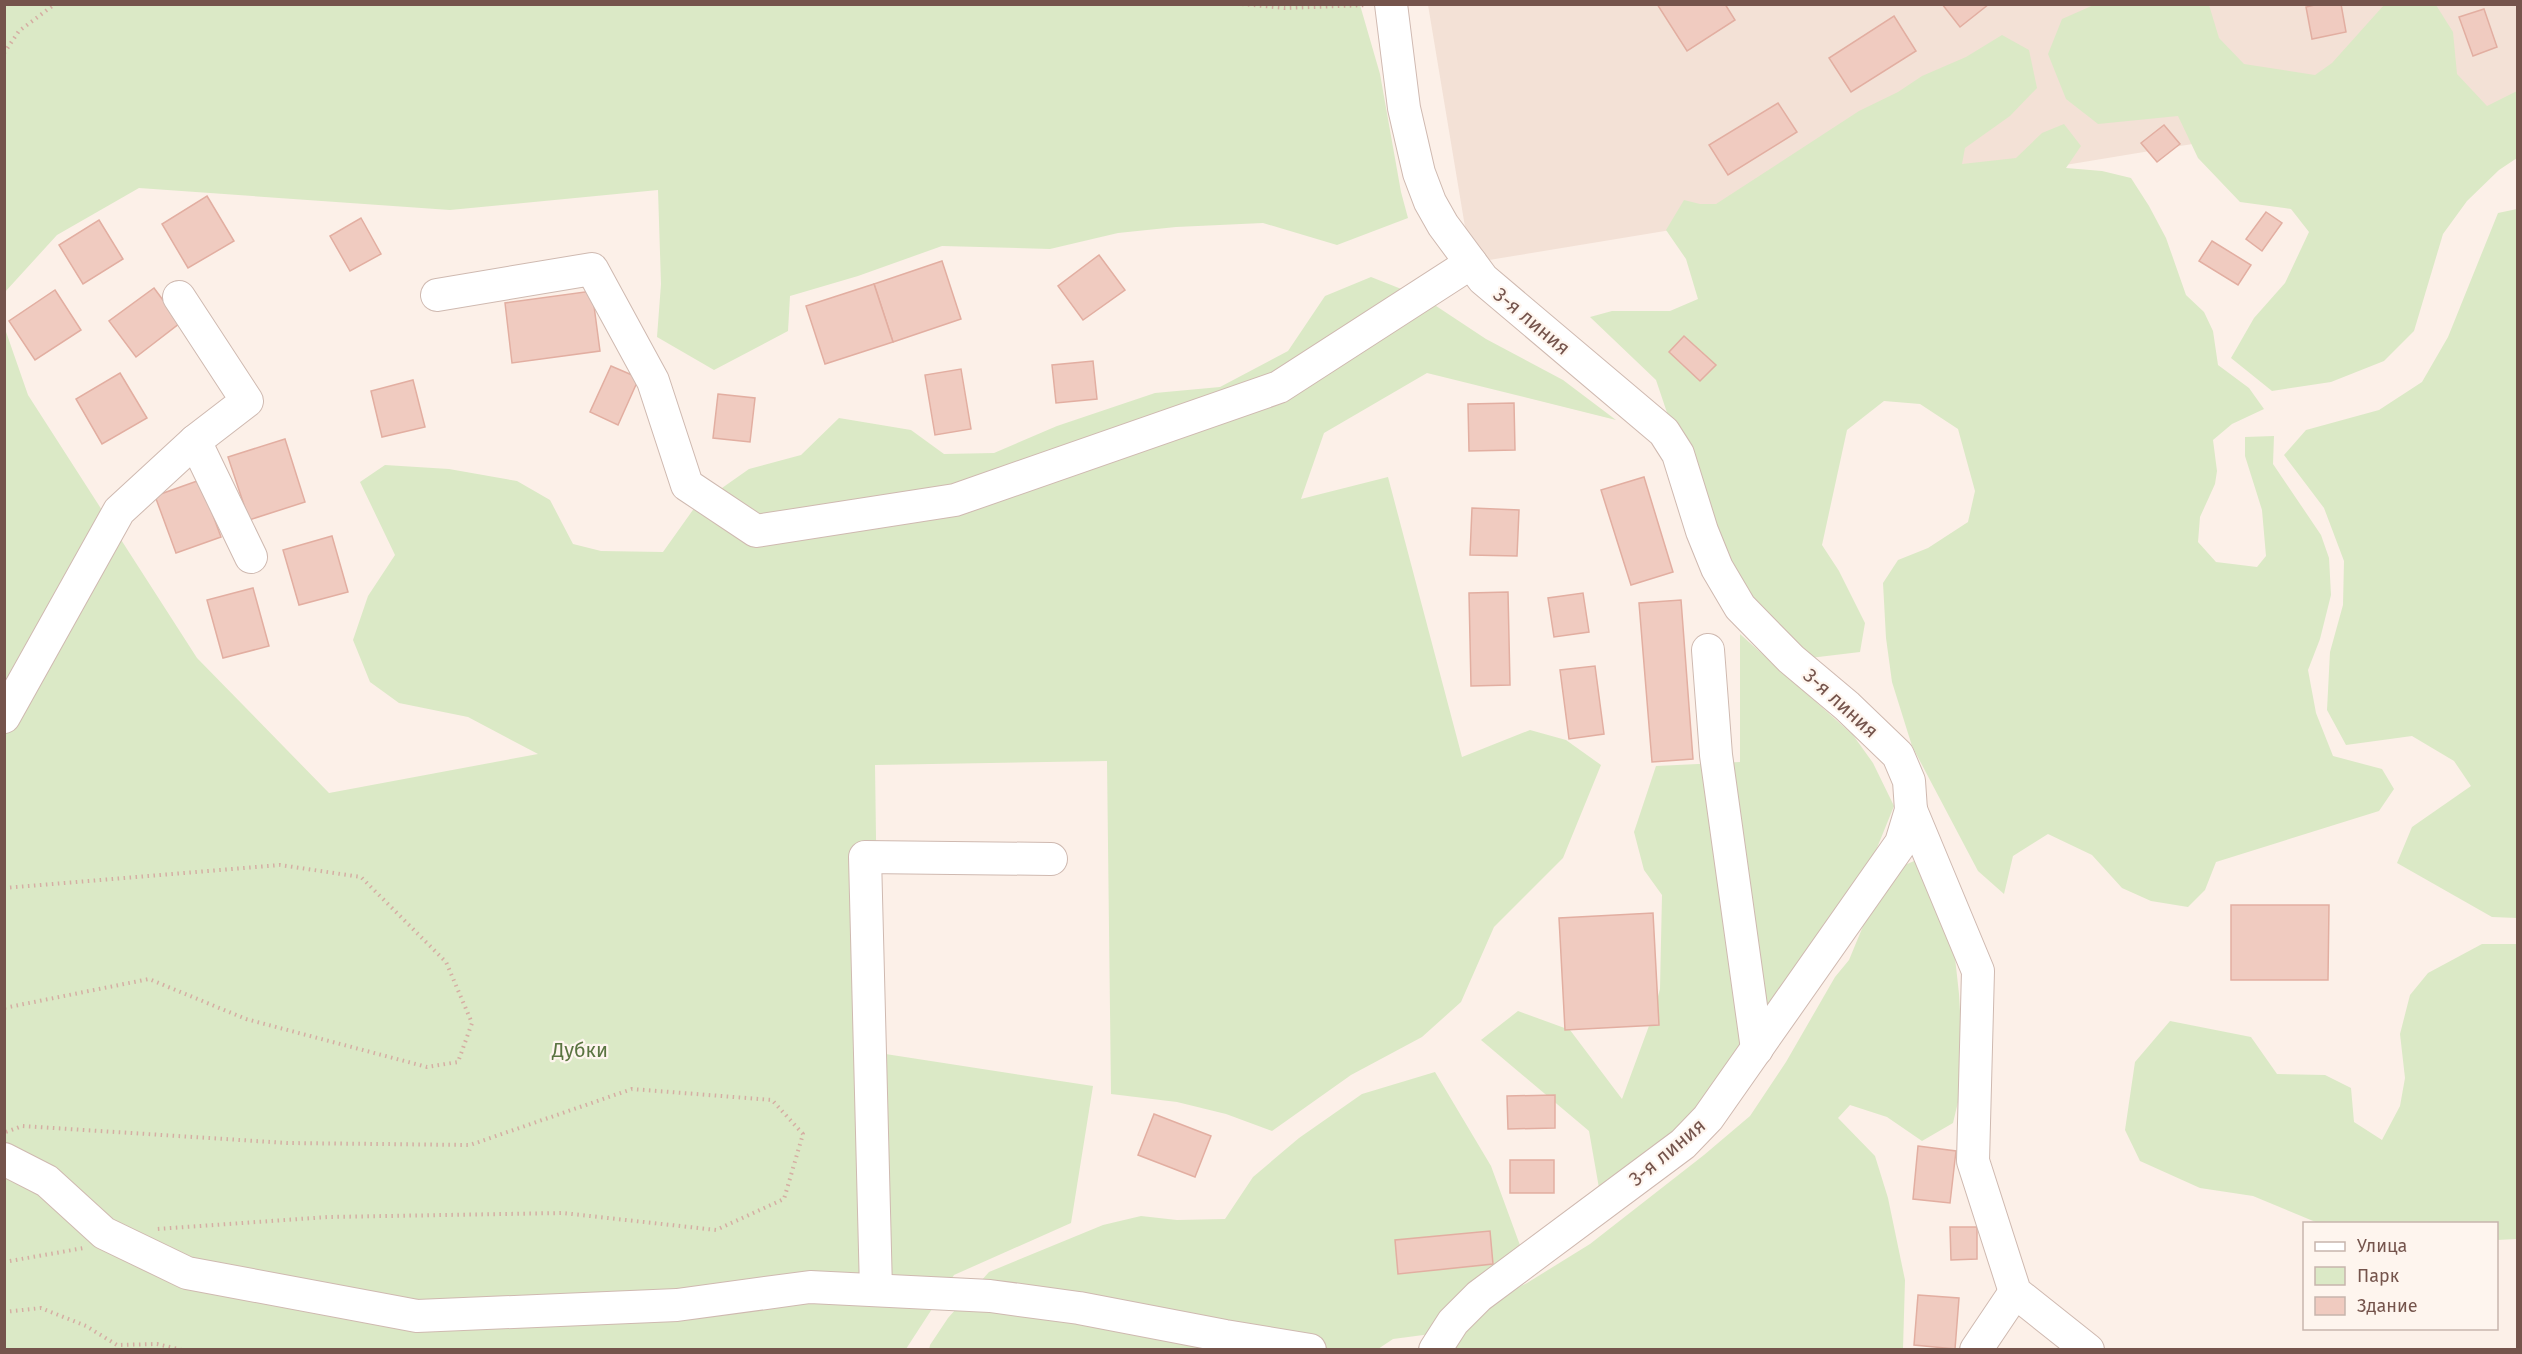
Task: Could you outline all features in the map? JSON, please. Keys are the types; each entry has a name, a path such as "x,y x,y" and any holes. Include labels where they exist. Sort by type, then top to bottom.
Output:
{"street":[{"name":"3-я линия","path":"1391,4 1404,108 1419,173 1430,202 1443,225 1483,279 1664,432 1678,454 1702,531 1717,568 1740,606 1791,659 1847,706 1898,755 1909,781 1911,810 1901,843 1708,1118 1683,1144 1479,1296 1453,1322 1435,1350"},
{"path":"437,295 592,269 653,381 687,485 756,531 955,500 1279,387 1471,263"},
{"path":"4,717 119,511 195,441 247,401 179,297"},
{"path":"195,441 251,557"},
{"path":"1708,650 1716,755 1757,1049"},
{"path":"1911,810 1978,971 1973,1161 2014,1293 2088,1350"},
{"path":"876,1290 865,857 1051,859"},
{"path":"4,1159 47,1181 104,1233 187,1273 417,1317 677,1305 810,1287 1012,1299 1079,1308 1310,1350"},
{"path":"1976,1350 2014,1293"}],"path":[{"path":"4,53 20,31 56,4"},
{"path":"1242,4 1285,8 1371,5"},
{"path":"4,888 280,865 361,877 446,962 472,1023 458,1062 428,1067 246,1018 149,979 4,1008"},
{"path":"4,1133 22,1126 287,1143 470,1145 632,1089 772,1100 803,1134 784,1199 716,1230 562,1214 328,1217 151,1230"},
{"path":"4,1262 86,1248 104,1233"},
{"path":"4,1312 41,1308 86,1326 117,1345 157,1344 182,1350"}],"shaded area":[{"path":"1428,5 2517,5 2517,112 2259,133 1471,263"}],"green space":[{"path":"5,4 1360,5 1380,74 1401,192 1408,218 1337,245 1263,223 1176,227 1118,233 1050,249 942,246 858,276 790,296 788,331 714,370 657,337 661,284 658,190 450,210 139,188 57,235 5,292"},
{"path":"2096,4 2209,5 2219,38 2244,64 2315,75 2332,63 2384,5 2436,5 2453,32 2457,74 2487,106 2517,91 2517,158 2499,170 2467,201 2443,234 2414,331 2384,361 2331,382 2272,391 2231,358 2254,318 2285,283 2309,232 2291,209 2240,202 2198,158 2178,116 2098,124 2066,99 2048,54 2062,19"},
{"path":"2002,35 2029,50 2037,88 2010,116 1965,148 1962,164 2016,158 2042,133 2064,124 2081,146 2066,168 2102,171 2131,178 2166,238 2186,295 2204,312 2213,331 2218,365 2249,388 2264,409 2232,424 2213,440 2217,471 2215,484 2200,517 2198,542 2216,562 2257,567 2266,556 2262,510 2245,456 2245,437 2274,436 2273,464 2321,535 2329,558 2331,595 2320,639 2308,670 2316,713 2333,756 2382,769 2394,789 2379,811 2216,862 2205,890 2188,907 2151,901 2122,888 2092,855 2048,834 2013,856 2004,894 1978,871 1912,746 1892,682 1886,638 1883,583 1898,560 1928,548 1968,522 1975,491 1958,429 1920,404 1884,401 1847,430 1822,545 1839,571 1865,623 1860,652 1810,658 1730,574 1686,469 1656,380 1590,317 1612,311 1670,311 1698,299 1686,259 1666,230 1684,200 1700,204 1716,204 1859,111 1898,92 1922,76 1966,57"},
{"path":"2518,209 2517,918 2492,917 2397,863 2412,827 2471,786 2454,761 2412,736 2346,745 2327,710 2330,652 2343,605 2344,561 2324,508 2284,455 2306,430 2379,410 2422,382 2448,337 2498,213"},
{"name":"Дубки","path":"1371,277 1424,298 1486,339 1563,380 1616,420 1427,373 1324,433 1301,499 1388,477 1462,757 1530,730 1566,740 1601,765 1563,858 1494,927 1461,1002 1422,1037 1351,1075 1272,1131 1226,1114 1177,1102 1111,1094 1107,761 875,765 879,1053 1093,1086 1071,1223 954,1275 906,1349 5,1349 4,326 28,395 197,658 329,793 538,754 468,717 399,703 370,682 353,640 368,596 395,555 360,482 385,465 449,469 517,481 550,500 573,544 601,551 663,552 695,507 749,469 801,455 839,418 911,430 944,454 994,453 1057,426 1155,393 1220,387 1288,351 1325,296"},
{"path":"1740,634 1853,735 1873,763 1894,806 1866,875 1706,1110 1599,1188 1589,1131 1481,1040 1518,1011 1570,1030 1622,1099 1653,1015 1660,989 1662,895 1644,870 1634,832 1656,766 1740,762"},
{"path":"1921,858 1952,930 1964,1077 1953,1123 1922,1141 1887,1117 1850,1105 1838,1118 1875,1156 1888,1198 1905,1280 1903,1349 1451,1350 1484,1304 1527,1283 1590,1244 1750,1116 1786,1062 1835,977 1849,960 1866,919 1891,871"},
{"path":"2482,944 2517,944 2517,1239 2498,1240 2498,1222 2316,1222 2253,1196 2200,1188 2140,1161 2125,1130 2135,1062 2170,1021 2251,1037 2277,1074 2325,1075 2351,1088 2354,1122 2382,1140 2400,1106 2405,1078 2400,1034 2410,995 2428,973"},
{"path":"1435,1072 1491,1166 1521,1248 1431,1334 1393,1339 1378,1349 929,1350 948,1318 989,1272 1103,1225 1141,1216 1177,1220 1225,1219 1253,1177 1299,1138 1362,1094"}],"building":[{"path":"1657,4 1725,4 1735,20 1687,51"},
{"path":"1942,4 1989,4 1960,27"},
{"path":"2319,4 2341,4 2346,32 2312,39 2306,7"},
{"path":"2484,9 2497,47 2473,56 2459,17"},
{"path":"1894,16 1916,51 1851,92 1829,58"},
{"path":"1778,103 1797,132 1728,175 1709,145"},
{"path":"2164,125 2180,144 2157,162 2141,143"},
{"path":"207,196 234,241 188,268 162,224"},
{"path":"2266,212 2282,223 2262,251 2246,239"},
{"path":"361,218 381,254 350,271 330,236"},
{"path":"99,220 123,259 83,284 59,245"},
{"path":"2212,241 2251,265 2238,285 2199,261"},
{"path":"1099,255 1125,290 1083,320 1058,286"},
{"path":"942,261 961,319 893,342 874,284"},
{"path":"874,284 893,342 825,364 806,306"},
{"path":"154,288 180,323 136,357 109,321"},
{"path":"55,290 81,330 35,360 9,321"},
{"path":"592,291 600,351 512,363 505,303"},
{"path":"1684,336 1716,365 1700,381 1669,352"},
{"path":"1093,361 1097,399 1056,403 1052,365"},
{"path":"611,366 639,378 618,425 590,412"},
{"path":"961,369 971,429 935,435 925,375"},
{"path":"120,373 147,418 102,444 76,399"},
{"path":"413,380 425,427 382,437 371,391"},
{"path":"718,394 755,398 750,442 713,438"},
{"path":"1514,403 1515,450 1469,451 1468,404"},
{"path":"285,439 305,502 249,520 228,457"},
{"path":"1644,477 1673,572 1631,585 1601,490"},
{"path":"200,480 221,537 176,553 155,496"},
{"path":"1472,508 1519,510 1517,556 1470,555"},
{"path":"332,536 348,592 299,605 283,550"},
{"path":"253,588 269,646 223,658 207,600"},
{"path":"1508,592 1510,685 1471,686 1469,593"},
{"path":"1583,593 1589,632 1554,637 1548,598"},
{"path":"1681,600 1693,759 1652,762 1639,603"},
{"path":"1595,666 1604,734 1569,739 1560,670"},
{"path":"2231,905 2329,905 2328,980 2231,980"},
{"path":"1653,913 1659,1025 1565,1030 1559,918"},
{"path":"1555,1095 1555,1128 1508,1129 1507,1096"},
{"path":"1154,1114 1211,1136 1195,1177 1138,1155"},
{"path":"1918,1146 1956,1151 1950,1203 1913,1199"},
{"path":"1510,1160 1554,1160 1554,1193 1510,1193"},
{"path":"1950,1227 1977,1227 1977,1259 1951,1260"},
{"path":"1490,1231 1493,1264 1398,1274 1395,1240"},
{"path":"1918,1295 1959,1298 1955,1349 1914,1345"}]}
